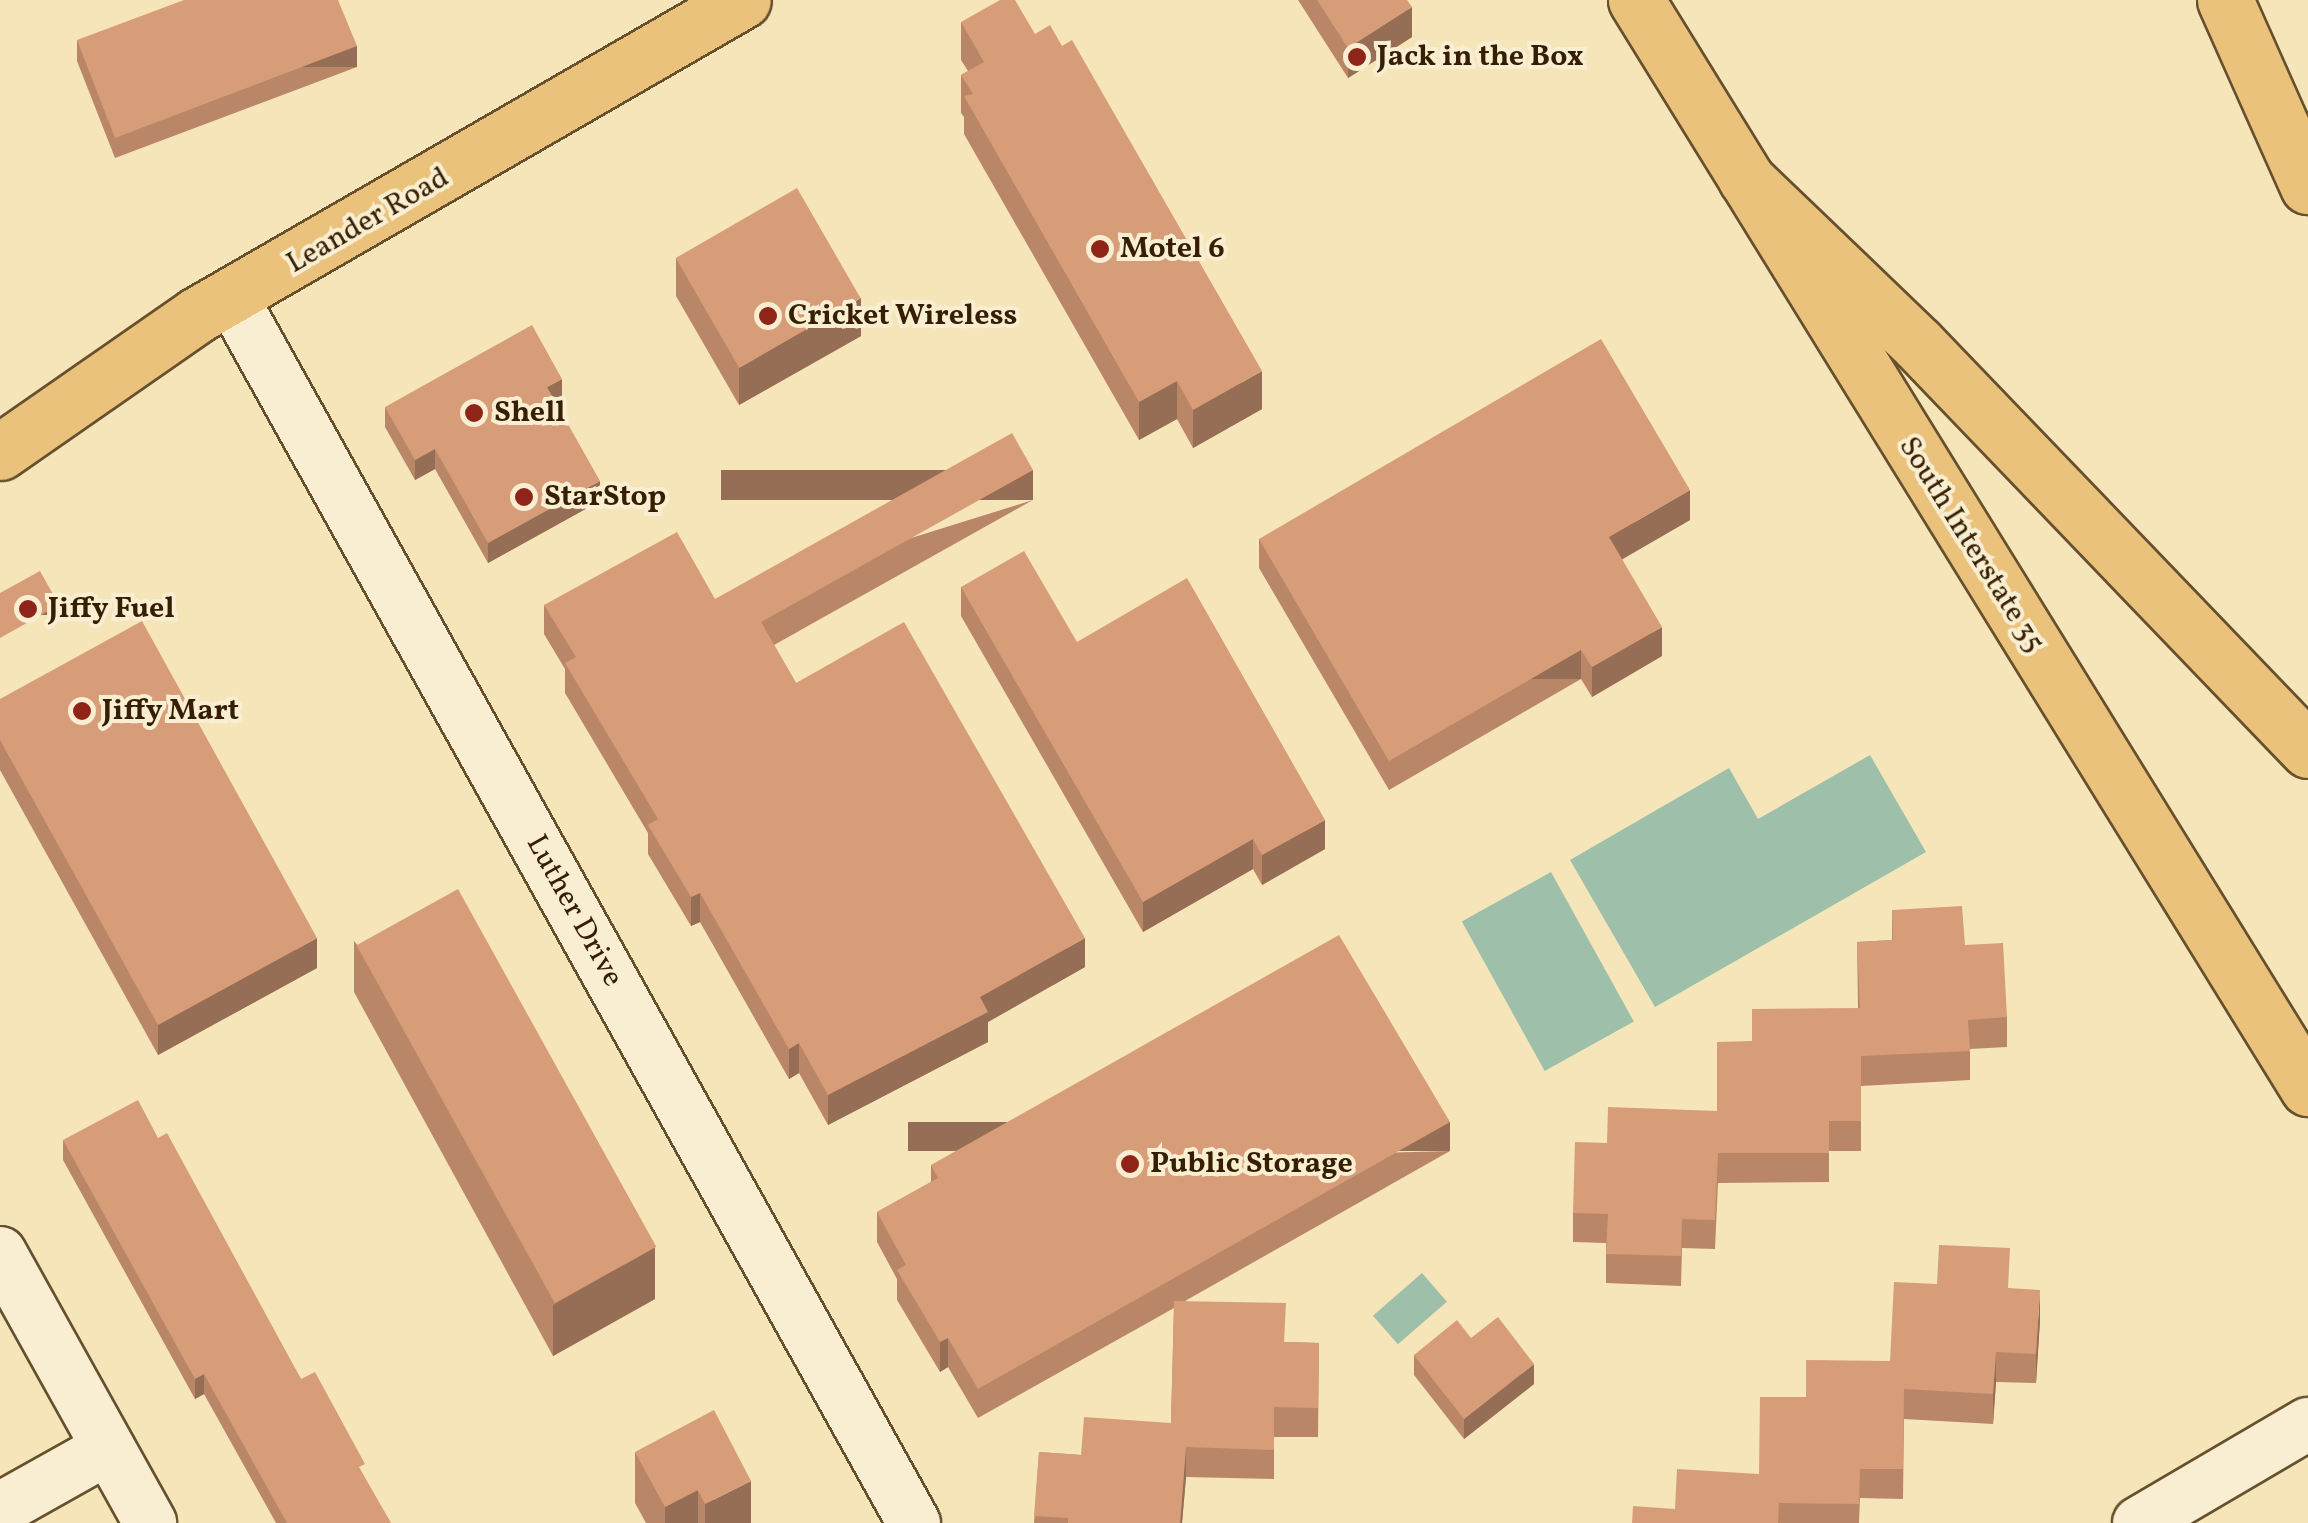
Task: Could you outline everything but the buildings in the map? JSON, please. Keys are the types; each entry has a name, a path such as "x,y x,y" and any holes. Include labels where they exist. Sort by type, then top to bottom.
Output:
{"main road":[{"name":"Leander Road","path":"0,452 197,315 233,300 743,0"},
{"name":"South Interstate 35","path":"1636,0 2308,1088"},
{"path":"2224,0 2308,186"},
{"path":"1746,179 1918,344 2308,750"}],"street":[{"name":"Luther Drive","path":"233,300 914,1523"},
{"path":"0,1252 150,1523"},
{"path":"2140,1523 2308,1424"},
{"path":"0,1509 107,1449"}],"shaded area":[{"path":"1870,755 1926,852 1655,1007 1570,860 1729,768 1758,819"},
{"path":"1551,872 1634,1022 1545,1071 1462,921"},
{"path":"1422,1273 1447,1302 1398,1344 1373,1316"}],"place":[{"name":"Jack in the Box","path":"1357,57"},
{"name":"Motel 6","path":"1100,249"},
{"name":"Cricket Wireless","path":"768,316"},
{"name":"Shell","path":"474,413"},
{"name":"StarStop","path":"524,497"},
{"name":"Jiffy Fuel","path":"28,609"},
{"name":"Jiffy Mart","path":"82,711"},
{"name":"Public Storage","path":"1130,1164"}]}
